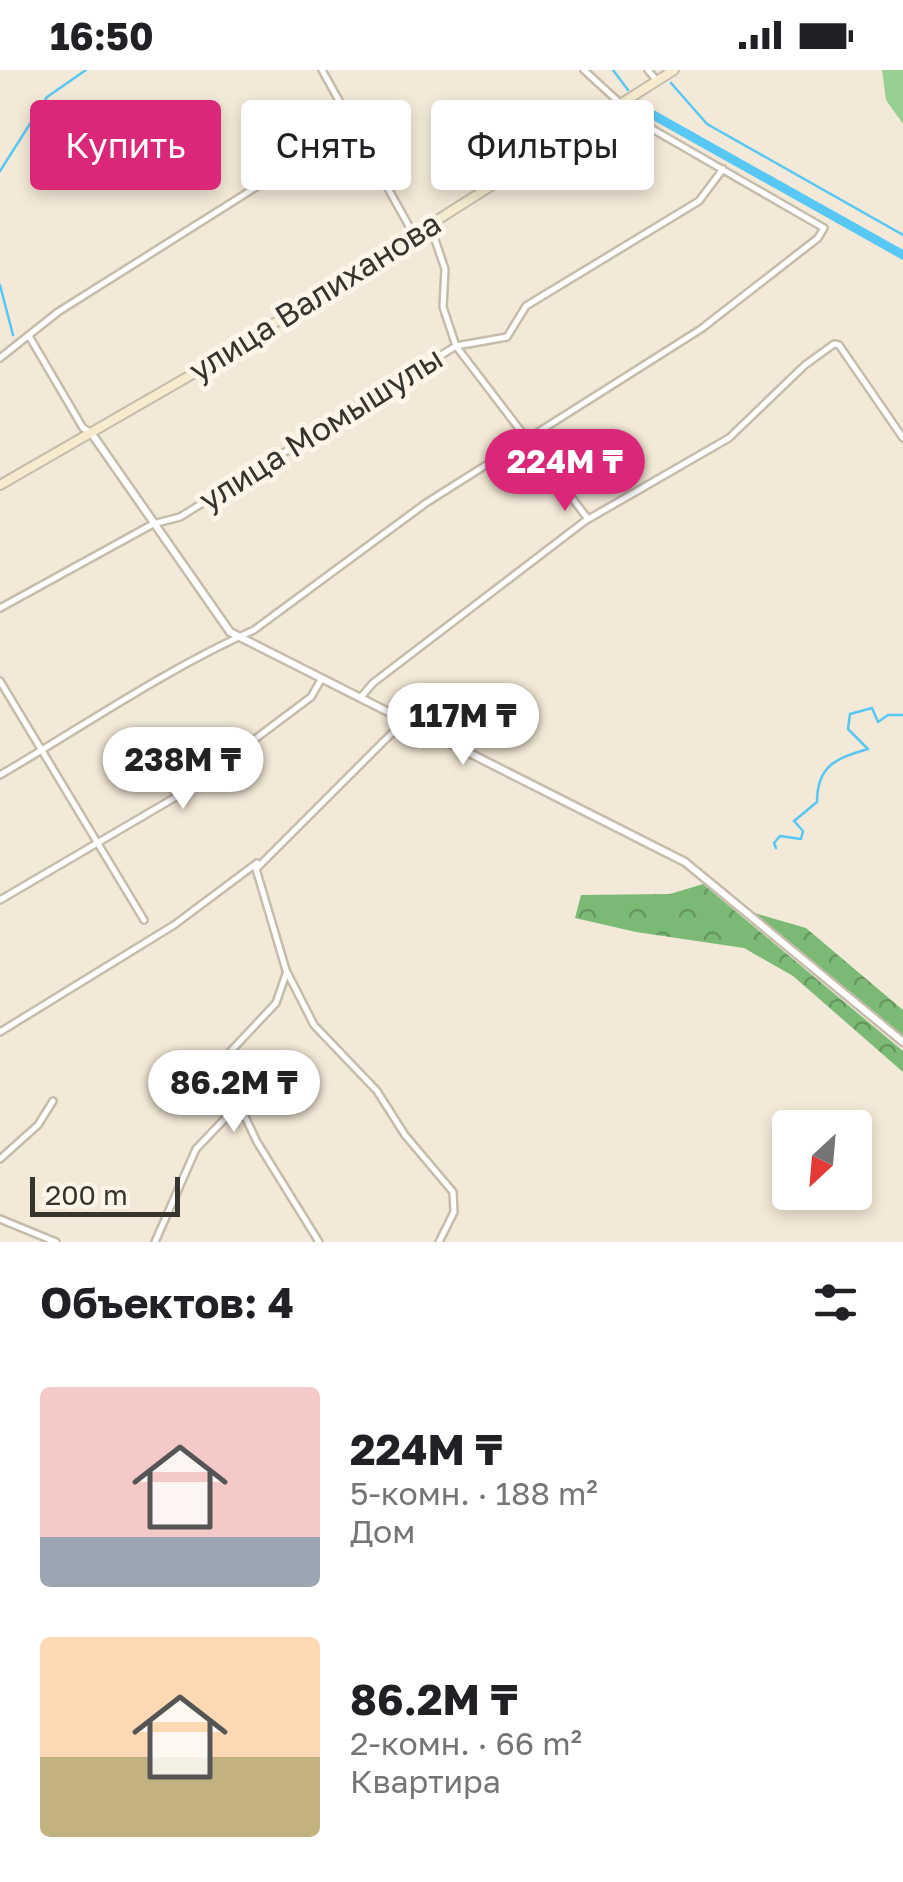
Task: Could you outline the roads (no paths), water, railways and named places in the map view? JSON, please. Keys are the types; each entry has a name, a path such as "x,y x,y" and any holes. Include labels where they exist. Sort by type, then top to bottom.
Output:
{"main road":[{"name":"улица Валиханова","path":"628,100 674,70"},
{"name":"улица Валиханова","path":"0,485 92,434 485,190"}],"street":[{"path":"322,70 339,100"},
{"path":"584,70 619,100"},
{"path":"648,70 657,81"},
{"path":"0,774 236,635 254,630 339,563 701,328 818,238 824,228 654,130"},
{"name":"улица Момышулы","path":"0,608 153,524 180,517 456,346 507,336 526,306 699,200 723,169"},
{"path":"0,358 58,312 251,190"},
{"path":"389,190 414,235"},
{"path":"430,225 446,269 443,307 456,346 588,519"},
{"path":"29,335 83,428 92,434 216,617 236,635 685,862 903,1042"},
{"path":"360,697 373,682 588,519 729,438 834,344 840,345 903,438"},
{"path":"0,900 186,790 311,696 322,678"},
{"path":"0,682 144,920"},
{"path":"0,1032 174,925 257,864 406,720"},
{"path":"257,864 286,970 322,1035 378,1091 405,1135 452,1192 454,1212 439,1242"},
{"path":"286,970 276,1003 229,1053 239,1104 257,1142 319,1242"},
{"path":"0,1159 38,1125 53,1101"},
{"path":"155,1242 196,1149 239,1104"},
{"path":"0,1219 56,1242"}],"waterway":[{"path":"0,171 47,97 86,70"},
{"path":"613,70 628,90"},
{"path":"671,83 707,124 903,235"},
{"path":"654,115 903,255"},
{"path":"0,285 13,335"},
{"path":"776,848 774,843 780,836 801,839 803,831 794,821 817,802 825,771 838,760 868,749 848,729 850,714 872,708 878,722 888,715 903,715"}]}
